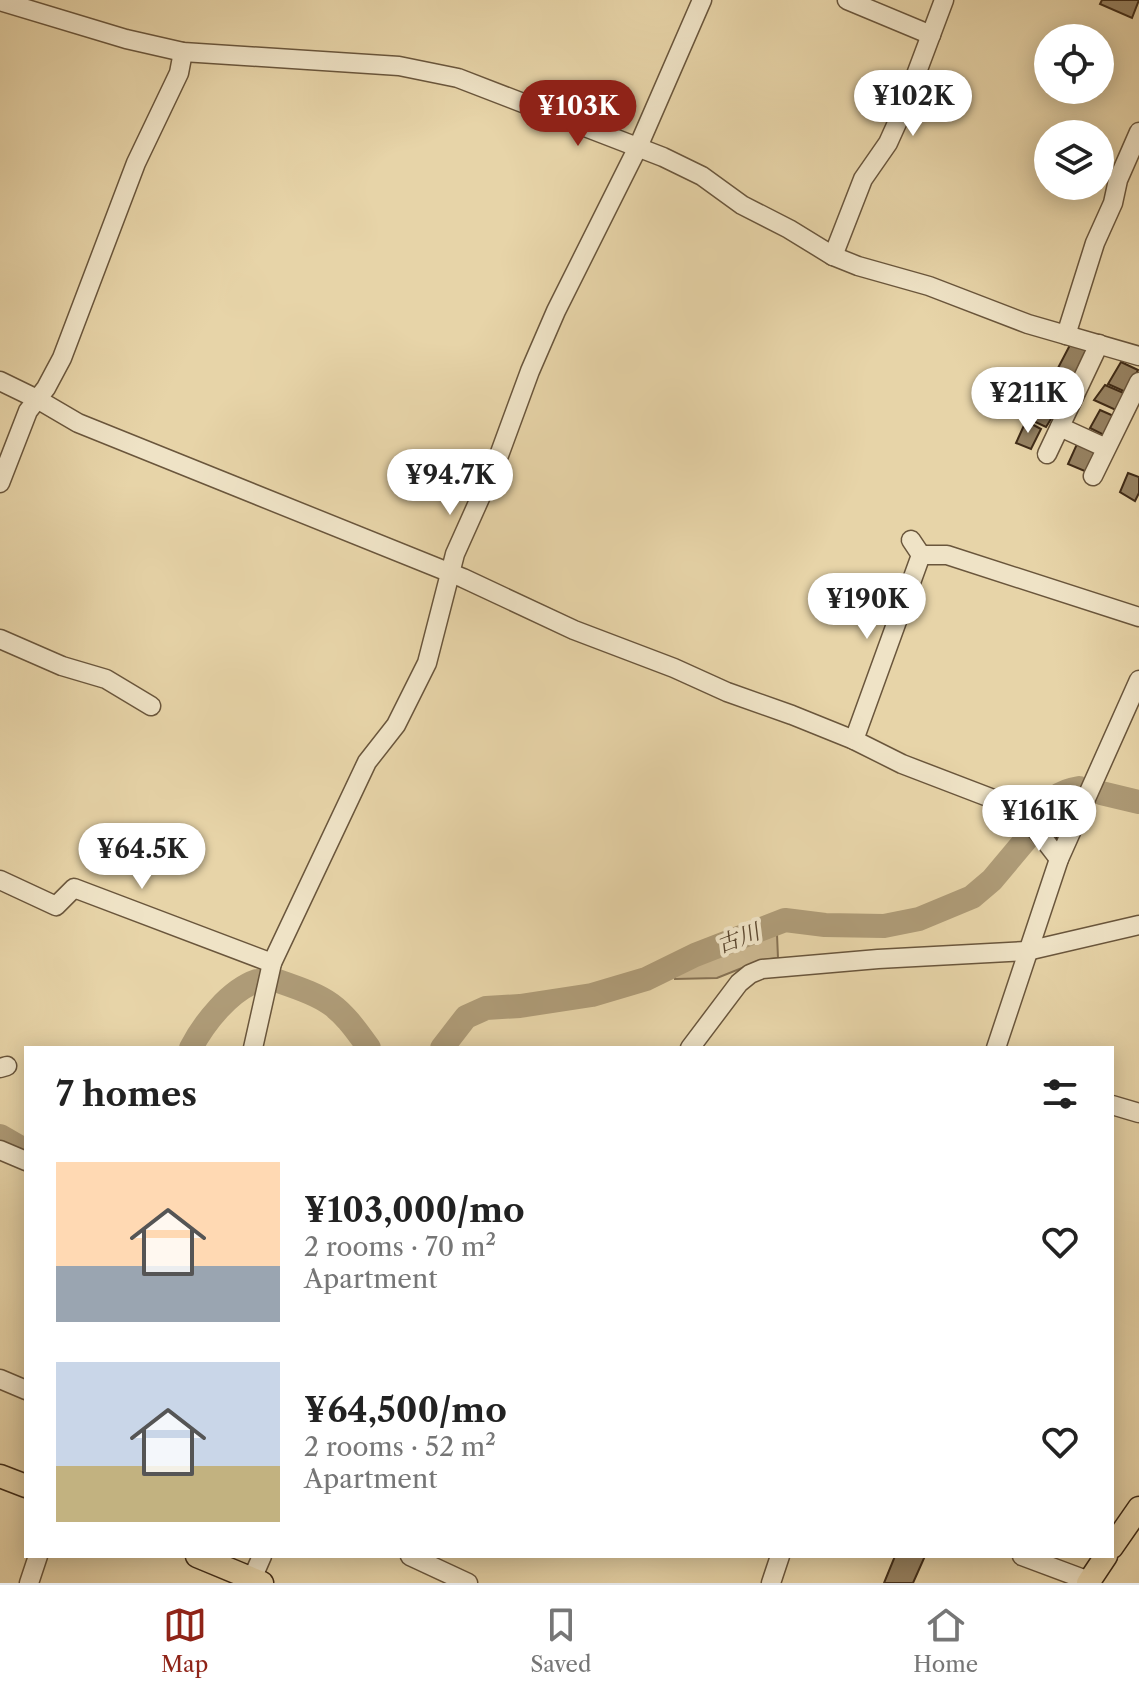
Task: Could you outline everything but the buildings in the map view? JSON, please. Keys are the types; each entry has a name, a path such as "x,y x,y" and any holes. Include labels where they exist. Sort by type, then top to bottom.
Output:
{"main road":[{"path":"0,1476 24,1485"},
{"path":"1114,1544 1139,1508"},
{"path":"202,1558 257,1581"},
{"path":"1088,1582 1105,1558"}],"street":[{"path":"253,1046 272,963 367,762 396,725 427,663 449,573 556,311 638,147 702,0"},
{"path":"847,0 931,35"},
{"path":"833,256 863,179 888,143 902,112 944,0"},
{"path":"0,1 126,39 183,52 399,66 458,78 638,147 702,176 742,205 833,256 929,286 1028,324 1139,356"},
{"path":"0,483 28,411 46,388 62,358 136,163 179,73 183,52"},
{"path":"1066,335 1095,243 1139,132"},
{"path":"1047,454 1099,344"},
{"path":"0,381 78,423 449,573 574,630 854,740 902,764 1009,805 1032,824 1059,859"},
{"path":"1093,476 1139,382"},
{"path":"1060,427 1106,448"},
{"path":"854,740 916,547 1139,617"},
{"path":"0,639 62,666 106,679 151,706"},
{"path":"997,1046 1059,859 1139,680"},
{"path":"0,880 56,906 74,888 272,963"},
{"path":"692,1046 739,983 762,969 1027,951 1139,925"},
{"path":"1114,1106 1139,1113"},
{"path":"0,1150 24,1160"},
{"path":"0,1379 24,1389"},
{"path":"29,1583 37,1558"},
{"path":"257,1581 262,1558"},
{"path":"414,1558 468,1583"},
{"path":"771,1583 779,1558"},
{"path":"1027,1558 1088,1582"}],"shaded area":[{"path":"774,929 784,929 777,934 778,958 762,960 717,978 675,979 675,972"}],"waterway":[{"name":"古川","path":"1041,816 1056,797 1079,788"},
{"name":"古川","path":"1101,793 1139,802"},
{"name":"古川","path":"444,1046 466,1017 486,1008 592,995 646,979 695,955 785,920 825,925 884,926 919,919 972,897 992,880 1028,837"},
{"name":"古川","path":"192,1046 219,1008 237,992 257,981"},
{"name":"古川","path":"278,981 331,1004 349,1021 368,1046"},
{"name":"古川","path":"0,1136 24,1150"}]}
